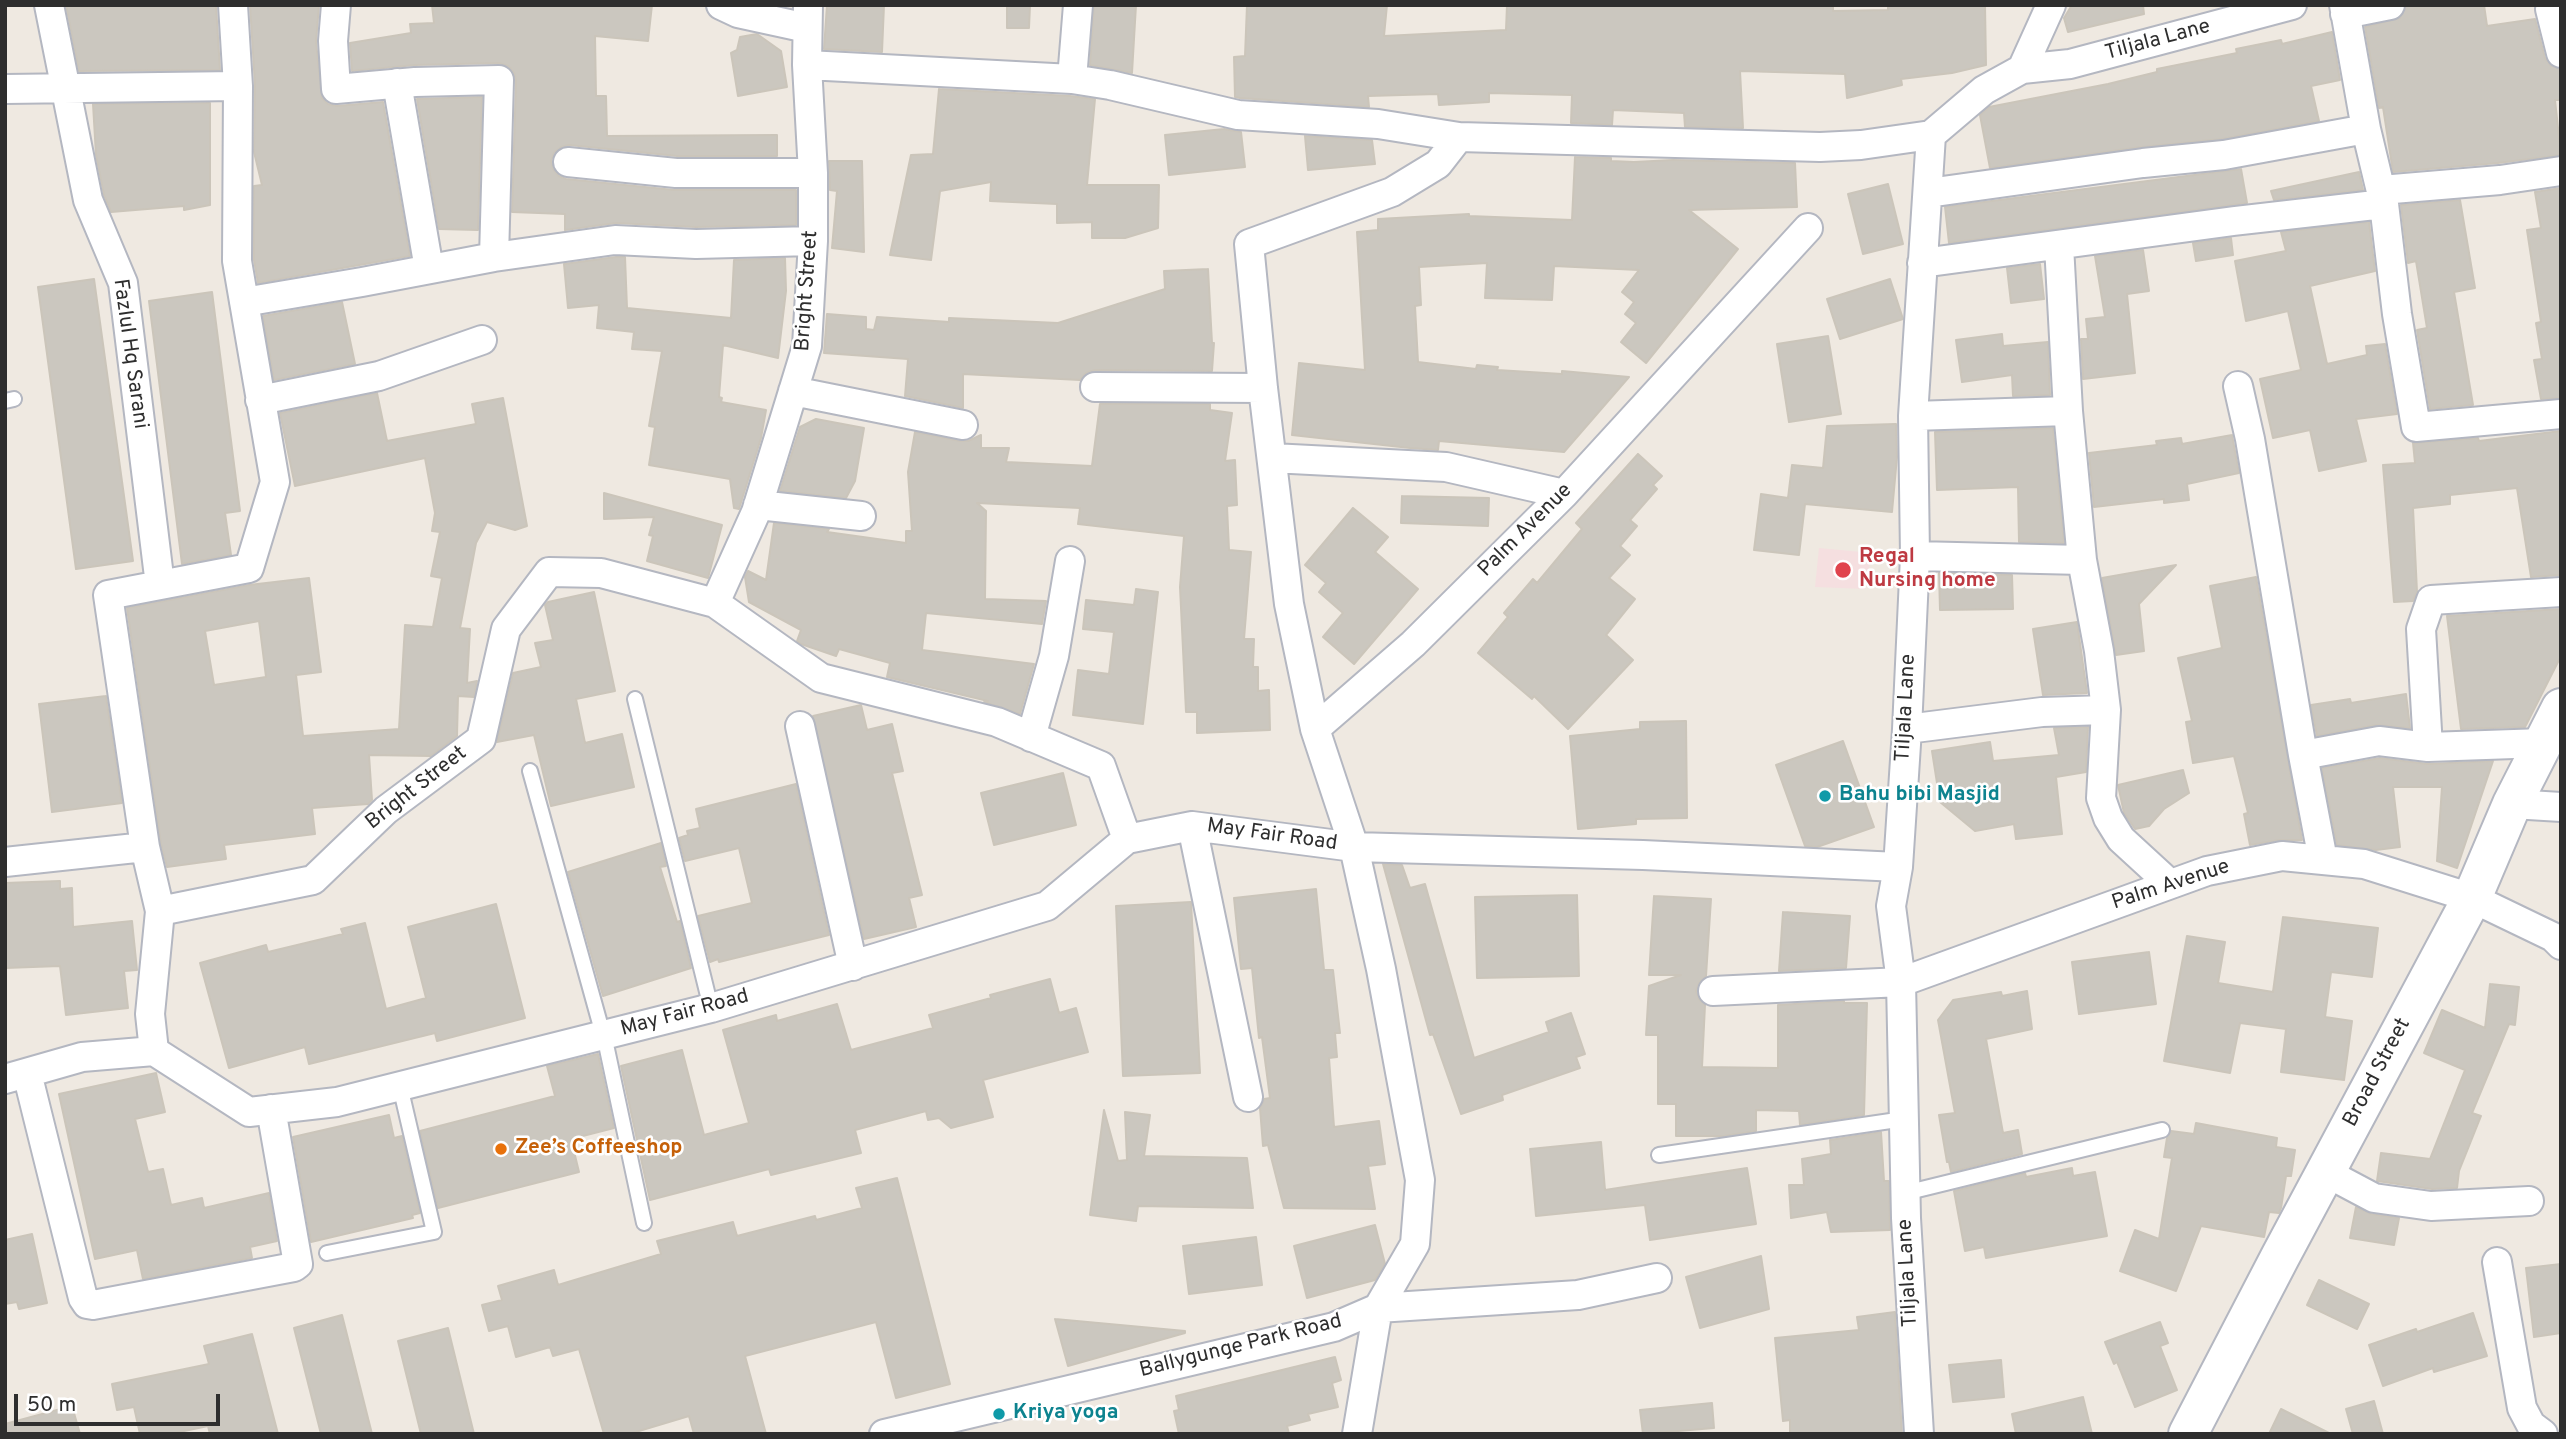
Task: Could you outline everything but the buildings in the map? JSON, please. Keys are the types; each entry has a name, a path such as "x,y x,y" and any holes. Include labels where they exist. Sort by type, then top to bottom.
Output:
{"street":[{"name":"Fazlul Hq Sarani","path":"49,5 88,200 123,283 160,585"},
{"path":"233,5 238,86 237,261 275,482 248,568 108,595 145,847 160,911 150,1014 154,1051 82,1056 16,1076 87,1304 294,1268 298,1264 271,1109"},
{"path":"336,5 333,41 336,89 397,83 499,79 494,257"},
{"path":"721,5 738,13 808,17"},
{"path":"1072,79 1078,5"},
{"path":"2022,69 2050,5"},
{"name":"Tiljala Lane","path":"1919,1434 1905,1193 1901,982 1891,906 1898,867 1907,729 1915,556 1913,416 1931,135 1984,90 2022,69 2070,64 2292,5"},
{"path":"2390,5 2345,9 2366,128 2382,197 2397,314 2416,427 2561,414"},
{"path":"2553,7 2561,54"},
{"name":"Bright Street","path":"715,603 758,505 807,346 813,241 808,17"},
{"path":"807,65 1072,79 1110,85 1238,115 1378,124 1458,137 1819,147 1861,145 1931,135"},
{"path":"397,83 429,269"},
{"path":"5,89 238,86"},
{"path":"1928,193 2143,163 2224,155 2366,128"},
{"path":"1357,1434 1378,1308 1415,1244 1420,1180 1381,969 1354,847 1315,729 1289,604 1249,244 1392,192 1438,163 1458,137"},
{"path":"568,162 676,173 813,173"},
{"path":"1922,263 2234,221 2561,171"},
{"name":"Palm Avenue","path":"1315,729 1413,644 1564,494 1808,228"},
{"path":"244,302 494,257 615,240 696,244 813,241"},
{"path":"2059,245 2068,411 2082,561 2099,651 2106,710 2101,797 2108,818 2121,839 2169,884"},
{"path":"260,400 379,376 482,340"},
{"path":"2238,386 2253,453 2323,860"},
{"path":"1096,387 1263,388"},
{"path":"793,391 963,425"},
{"path":"1913,416 2068,411"},
{"path":"1272,458 1446,467 1564,494"},
{"path":"758,505 861,516"},
{"path":"1915,556 2082,561"},
{"path":"1031,737 1054,656 1070,561"},
{"name":"Bright Street","path":"160,911 313,880 386,810 481,739 506,629 549,572 601,573 715,603 821,678 997,722 1101,766 1127,839"},
{"path":"2428,747 2421,629 2431,600 2561,592"},
{"name":"Broad Street","path":"2188,1434 2472,898 2512,804 2561,708"},
{"path":"1907,729 2042,712 2106,710"},
{"path":"800,726 853,966"},
{"path":"2303,755 2379,741 2428,747 2543,743"},
{"path":"2512,804 2561,807"},
{"path":"1192,826 1248,1097"},
{"name":"May Fair Road","path":"154,1051 249,1112 337,1102 711,1008 1047,906 1127,839 1192,826 1354,847 1643,855 1898,867"},
{"path":"5,862 145,847"},
{"name":"Palm Avenue","path":"1713,991 1901,982 2207,871 2282,856 2364,864 2472,898 2553,937 2561,945"},
{"path":"2325,1172 2374,1198 2431,1206 2529,1201"},
{"path":"2497,1262 2522,1408 2530,1425 2543,1434"},
{"name":"Ballygunge Park Road","path":"884,1434 1334,1327 1378,1308 1578,1294 1657,1278"}],"lane":[{"path":"635,699 711,1008"},
{"path":"530,771 603,1035 644,1223"},
{"path":"327,1253 433,1232 400,1086"},
{"path":"1660,1155 1904,1119"},
{"path":"1905,1193 2162,1130"}],"shaded area":[{"name":"Regal Nursing home","path":"1819,548 1872,553 1865,589 1815,587"}],"place":[{"name":"Regal Nursing home","path":"1843,570"},
{"name":"Bahu bibi Masjid","path":"1825,796"},
{"name":"Zee’s Coffeeshop","path":"501,1149"},
{"name":"Kriya yoga","path":"999,1414"}]}
